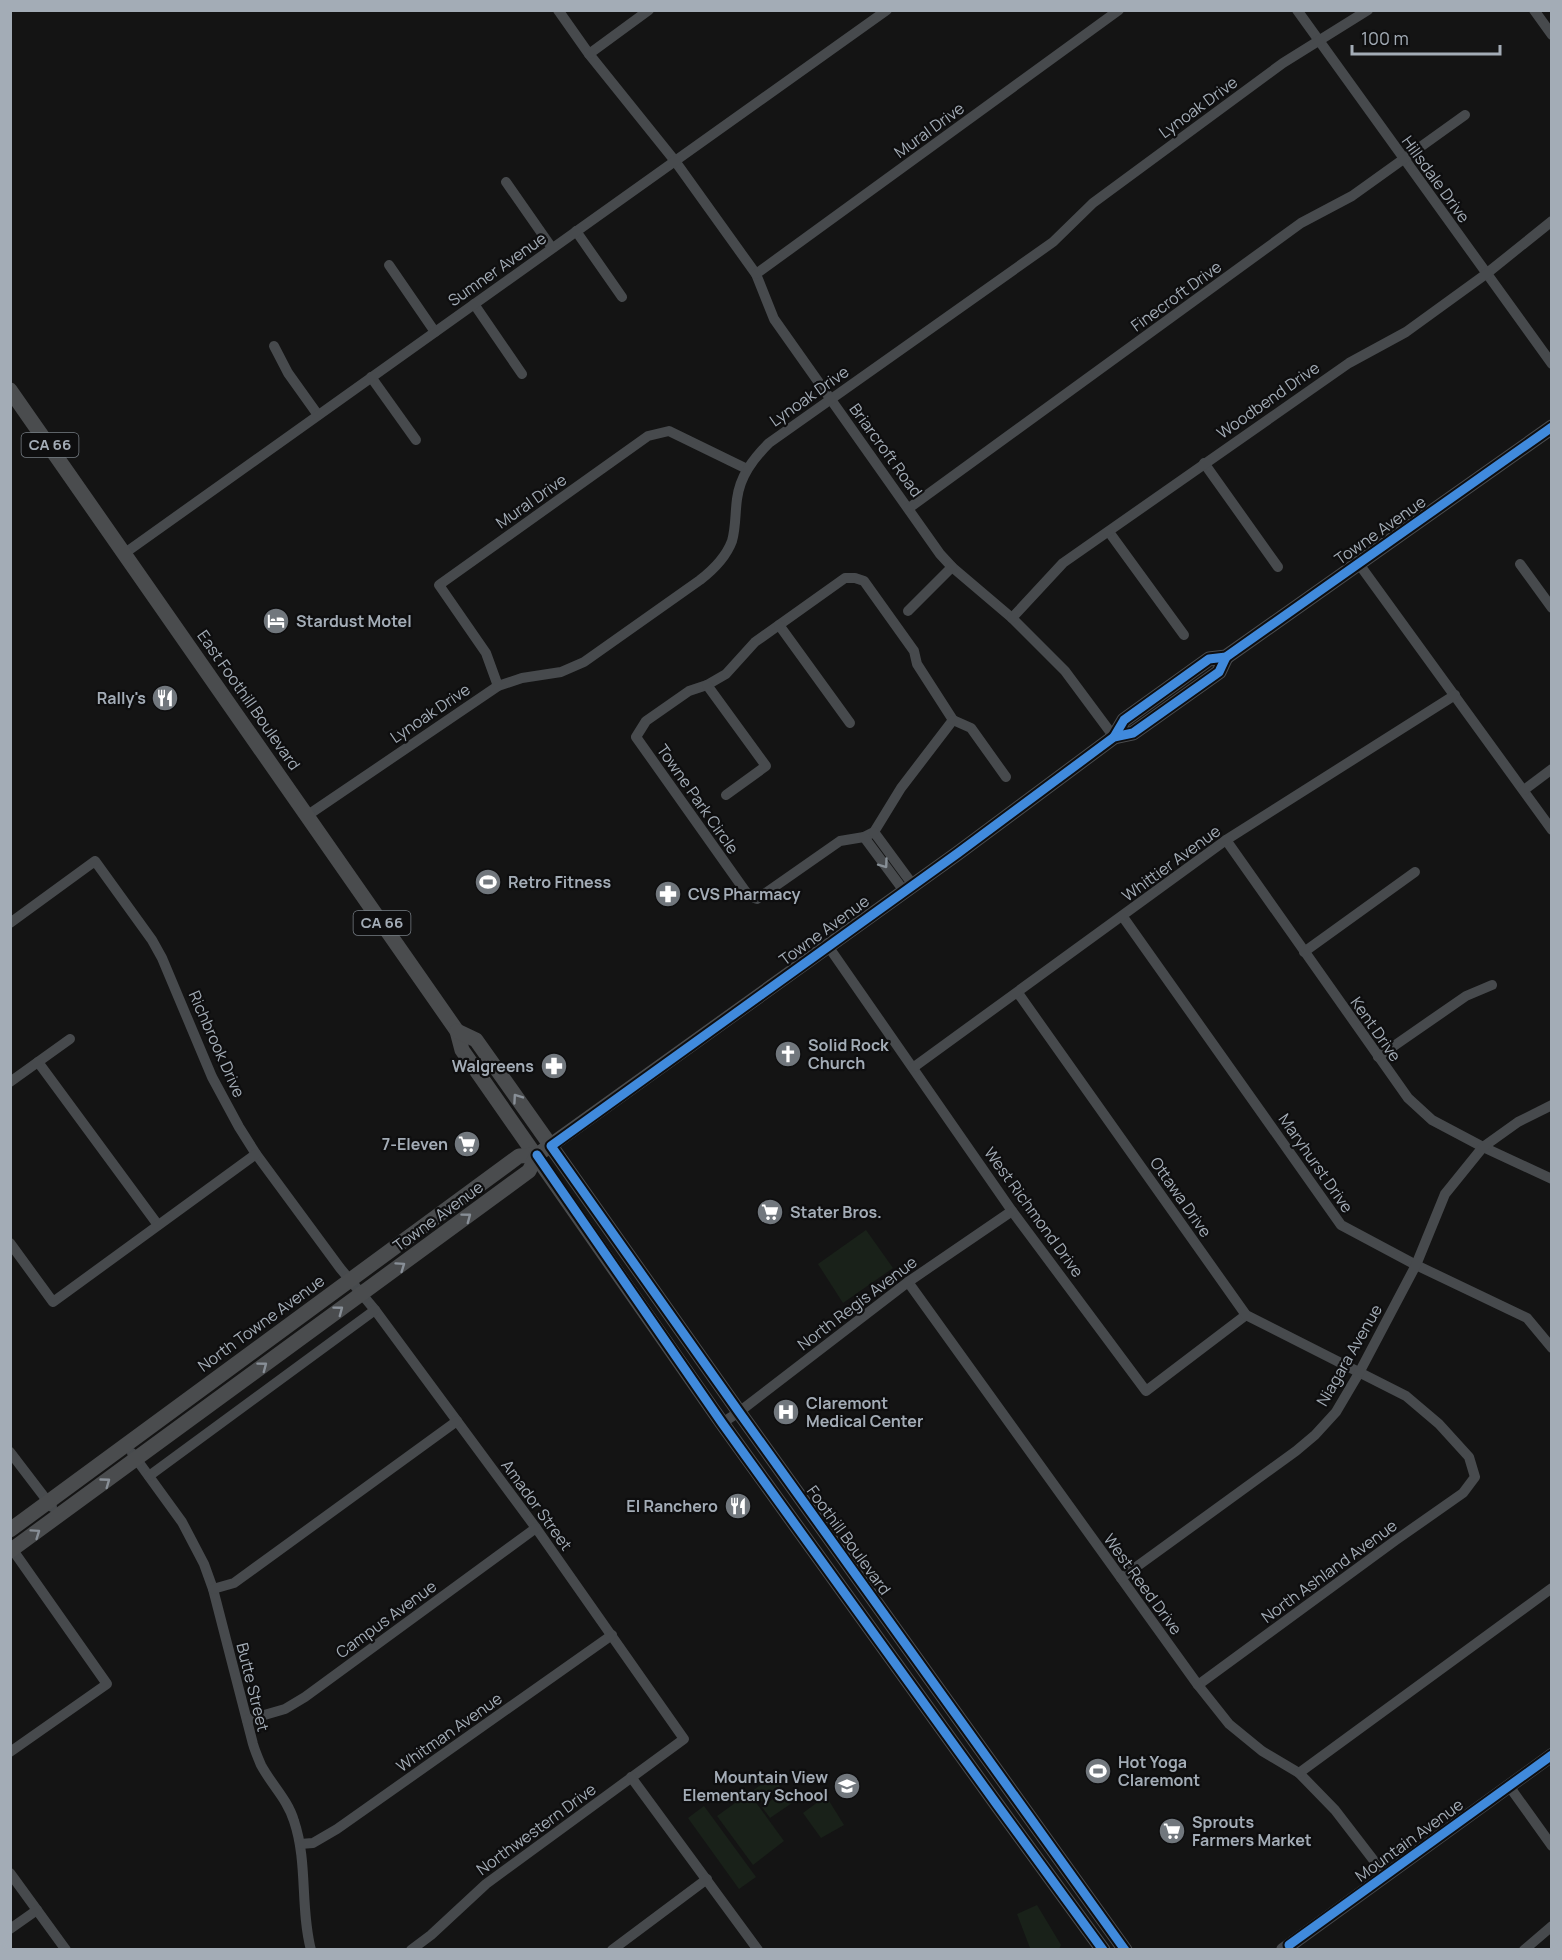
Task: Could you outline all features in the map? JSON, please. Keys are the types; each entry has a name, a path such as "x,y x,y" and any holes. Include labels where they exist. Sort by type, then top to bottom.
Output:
{"main road":[{"name":"East Foothill Boulevard","path":"10,390 457,1031 462,1050 537,1155"},
{"name":"Towne Avenue","path":"11,1548 137,1460 529,1171 537,1155 1114,737 1133,733 1219,672 1226,657 1551,427"},
{"name":"East Foothill Boulevard","path":"457,1031 476,1040 551,1146"},
{"name":"Foothill Boulevard","path":"551,1146 1125,1950"},
{"name":"Foothill Boulevard","path":"537,1155 722,1423 1103,1950"},
{"name":"North Towne Avenue","path":"10,1530 519,1156 537,1155"},
{"name":"Mountain Avenue","path":"1283,1950 1551,1755"}],"street":[{"name":"Briarcroft Road","path":"558,10 589,54 675,161 756,274 774,319 952,567 1012,618 1065,671 1114,737"},
{"path":"589,54 649,10"},
{"name":"Sumner Avenue","path":"125,553 887,10"},
{"name":"Mural Drive","path":"756,274 1119,10"},
{"name":"Hillsdale Drive","path":"1297,10 1551,364"},
{"name":"Lynoak Drive","path":"308,815 498,686 522,678 561,672 584,662 700,580 713,569 732,541 737,498 747,469 769,443 1053,242 1092,203 1283,63 1368,10"},
{"path":"1534,10 1551,35"},
{"name":"Finecroft Drive","path":"909,508 1301,223 1352,196 1466,115"},
{"path":"506,182 552,248"},
{"name":"Woodbend Drive","path":"1012,618 1063,563 1348,363 1406,332 1551,221"},
{"path":"576,231 622,297"},
{"path":"389,265 435,332"},
{"path":"474,304 522,374"},
{"path":"274,346 288,373 318,416"},
{"path":"371,377 416,440"},
{"name":"Mural Drive","path":"498,686 486,653 439,585 648,436 669,431 747,469"},
{"path":"1204,463 1278,567"},
{"path":"1109,532 1184,635"},
{"path":"1359,564 1551,830"},
{"path":"1520,564 1551,608"},
{"path":"908,611 952,567"},
{"name":"Towne Park Circle","path":"869,835 840,841 758,899 748,895 636,737 646,721 689,691 707,685 726,674 755,642 845,578 855,578 864,582 914,651 916,664 952,720"},
{"path":"779,625 850,723"},
{"path":"707,685 766,766 726,795"},
{"name":"Whittier Avenue","path":"914,1067 1226,840 1455,695"},
{"path":"908,888 869,835 952,720 971,728 1006,777"},
{"path":"1524,790 1551,769"},
{"name":"Kent Drive","path":"1226,840 1408,1098 1432,1120 1551,1179"},
{"name":"Richbrook Drive","path":"10,923 94,861 152,940 162,958 219,1092 256,1154 361,1294"},
{"path":"1304,952 1415,872"},
{"name":"Maryhurst Drive","path":"1123,916 1341,1225 1416,1265 1527,1318 1551,1348"},
{"name":"West Richmond Drive","path":"828,946 1012,1211 1146,1391 1246,1315"},
{"path":"1378,1057 1466,996 1492,985"},
{"name":"Ottawa Drive","path":"1018,993 1246,1315 1406,1396 1439,1424 1469,1457 1475,1477"},
{"path":"10,1082 70,1039"},
{"path":"38,1062 158,1225"},
{"name":"Niagara Avenue","path":"1120,1578 1278,1465 1316,1435 1336,1412 1359,1373 1416,1265 1445,1194 1483,1147 1518,1122 1551,1105"},
{"path":"10,1243 53,1302 256,1154"},
{"name":"North Regis Avenue","path":"722,1423 908,1282 1012,1211"},
{"name":"West Reed Drive","path":"908,1282 1120,1578 1228,1724 1262,1751 1299,1773 1335,1810 1385,1875"},
{"name":"Amador Street","path":"361,1294 536,1528 684,1739"},
{"path":"149,1476 375,1310"},
{"path":"213,1589 234,1582 457,1421"},
{"name":"Butte Street","path":"127,1445 186,1530 204,1564 213,1589 253,1744 262,1766 288,1806 294,1821 300,1844 305,1919 311,1950"},
{"path":"10,1452 58,1517"},
{"name":"North Ashland Avenue","path":"1198,1685 1396,1540 1463,1494 1475,1477"},
{"name":"Campus Avenue","path":"247,1720 285,1709 306,1697 536,1528"},
{"path":"10,1752 107,1684 11,1548"},
{"path":"1299,1773 1551,1588"},
{"name":"Whitman Avenue","path":"300,1844 313,1843 337,1828 612,1635"},
{"name":"Northwestern Drive","path":"411,1950 431,1935 486,1884 684,1739"},
{"path":"631,1777 758,1950"},
{"path":"1509,1786 1551,1846"},
{"path":"10,1873 66,1950"},
{"path":"612,1950 707,1879"},
{"path":"10,1929 37,1910"},
{"path":"1524,1950 1551,1926"}],"shaded area":[{"path":"866,1230 893,1268 843,1303 818,1264"},
{"path":"773,1776 781,1788 759,1803 751,1792"},
{"path":"784,1791 792,1803 770,1818 762,1807"},
{"path":"749,1793 784,1841 753,1865 717,1816"},
{"path":"826,1796 844,1825 821,1838 803,1813"},
{"path":"704,1806 756,1877 739,1889 688,1818"},
{"path":"1037,1905 1061,1945 1059,1949 1027,1949 1030,1948 1017,1914"}],"cycle path":[{"path":"1114,737 1124,720 1209,659 1226,657 1552,427"},
{"path":"1125,1950 551,1146 958,853 1114,737 1133,733 1219,672 1226,657"},
{"path":"537,1155 722,1423 1103,1950"},
{"path":"1289,1945 1552,1755"}],"place":[{"name":"Stardust Motel","path":"276,621"},
{"name":"Rally's","path":"165,698"},
{"name":"Retro Fitness","path":"488,882"},
{"name":"CVS Pharmacy","path":"668,894"},
{"name":"Solid Rock Church","path":"788,1054"},
{"name":"Walgreens","path":"554,1066"},
{"name":"7-Eleven","path":"467,1144"},
{"name":"Stater Bros.","path":"770,1212"},
{"name":"Claremont Medical Center","path":"786,1412"},
{"name":"El Ranchero","path":"738,1506"},
{"name":"Hot Yoga Claremont","path":"1098,1771"},
{"name":"Mountain View Elementary School","path":"847,1786"},
{"name":"Sprouts Farmers Market","path":"1172,1831"}]}
